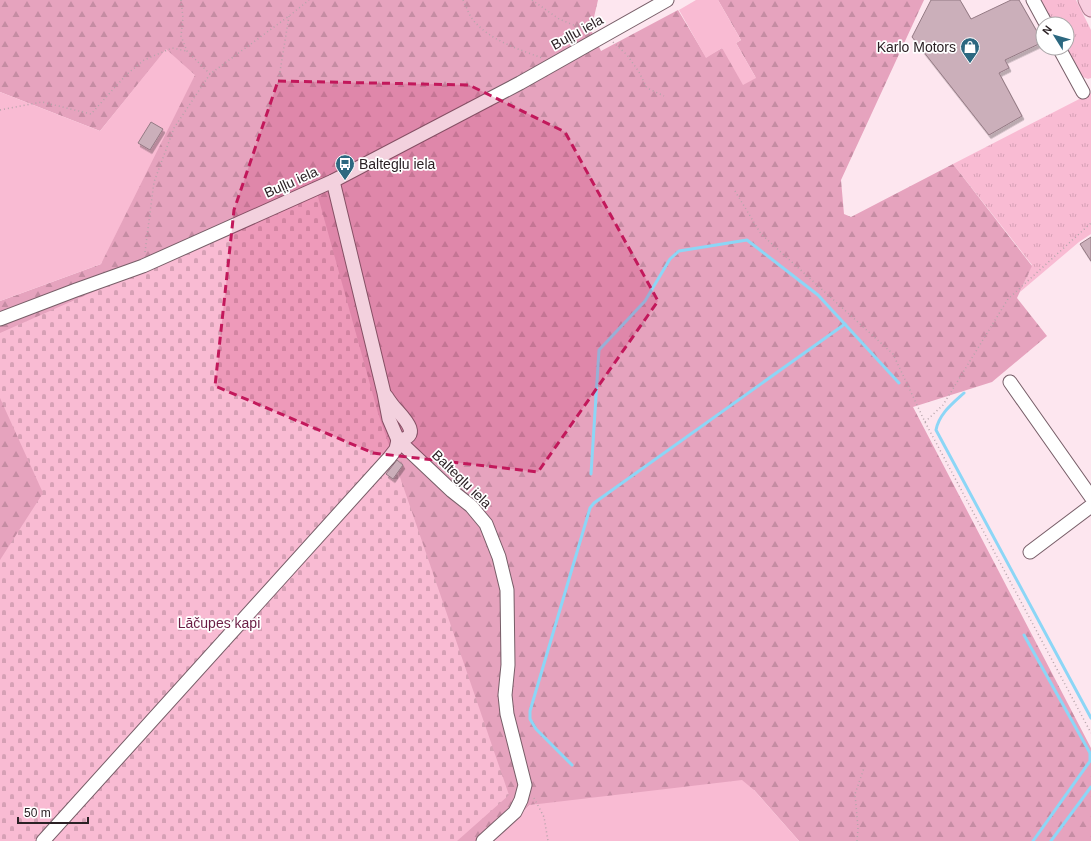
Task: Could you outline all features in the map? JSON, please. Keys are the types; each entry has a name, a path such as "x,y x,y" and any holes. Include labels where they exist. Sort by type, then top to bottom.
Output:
{"main road":[{"path":"1087,0 1091,8"}],"street":[{"name":"Buļļu iela","path":"0,319 143,266 333,181 520,83 667,0"},
{"path":"1034,0 1042,16"},
{"path":"1063,56 1083,92"},
{"name":"Baltegļu iela","path":"333,181 389,419 398,440 452,491 471,506 486,524 499,557 507,590 508,665 505,695 507,714 525,785"},
{"path":"1010,382 1091,497"},
{"path":"43,841 389,458 396,449 398,440"},
{"path":"1030,552 1091,506"},
{"path":"483,841 515,812 525,785"}],"path":[{"path":"181,0 183,18 181,36 186,51 210,74"},
{"path":"143,266 154,182 174,128 210,74 289,16 308,0"},
{"path":"463,0 471,17 488,34 515,48 555,63"},
{"path":"532,0 559,19 610,39 627,55 639,72 647,88 664,96"},
{"path":"278,84 289,16"},
{"path":"0,110 42,102 91,114 126,75 144,60 172,48 186,51"},
{"path":"735,191 761,234 893,354 925,422 1091,733"},
{"path":"925,422 943,406 1008,299 1091,224"},
{"path":"857,841 858,828 855,794 864,768"},
{"path":"525,785 532,793 544,817 548,841"}],"highlighted area":[{"path":"278,81 469,85 565,132 658,301 538,472 373,453 215,386 234,210"}],"green space":[{"path":"0,0 598,0 591,30 601,51 678,10 706,57 722,48 756,78 736,43 741,40 718,0 924,0 841,180 844,214 851,217 953,164 1032,266 1017,298 1047,336 992,382 913,407 1091,748 1091,841 799,841 754,790 530,805 494,841 0,841 0,301 101,264 166,50 100,131 0,92"},
{"path":"696,0 718,0 741,40 736,43 756,78 743,85 722,48 706,58 679,10"},
{"path":"1040,0 1076,0 1091,30 1091,78 1088,79 1083,77 1071,56 1075,56 1075,16 1049,16"},
{"path":"166,49 195,75 101,264 0,301 0,92 100,131"},
{"path":"1091,93 1091,234 1079,242 1020,292 1032,265 953,164"},
{"name":"Lāčupes kapi","path":"317,193 378,413 509,795 457,841 0,841 0,560 43,493 0,398 0,333"},
{"path":"742,780 754,790 799,841 494,841 530,805"}],"building":[{"name":"Karlo Motors","path":"931,0 960,0 971,19 1011,0 1019,0 1035,28 1035,46 1005,60 1009,68 999,73 1022,116 989,135 912,37"},
{"path":"151,122 163,129 150,150 138,143"},
{"path":"1091,237 1091,261 1080,244"},
{"path":"397,460 403,465 393,479 386,474"}],"waterway":[{"path":"591,474 599,350 645,301 670,259 679,251 747,240 818,295 899,383"},
{"path":"572,765 536,729 530,719 530,711 590,508 594,503 845,324"},
{"path":"964,393 943,414 936,430 1091,718"},
{"path":"1024,635 1090,753 1090,761 1033,841"},
{"path":"1051,841 1091,787"}],"place":[{"name":"Karlo Motors","path":"970,64"},
{"name":"Baltegļu iela","path":"345,181"}]}
